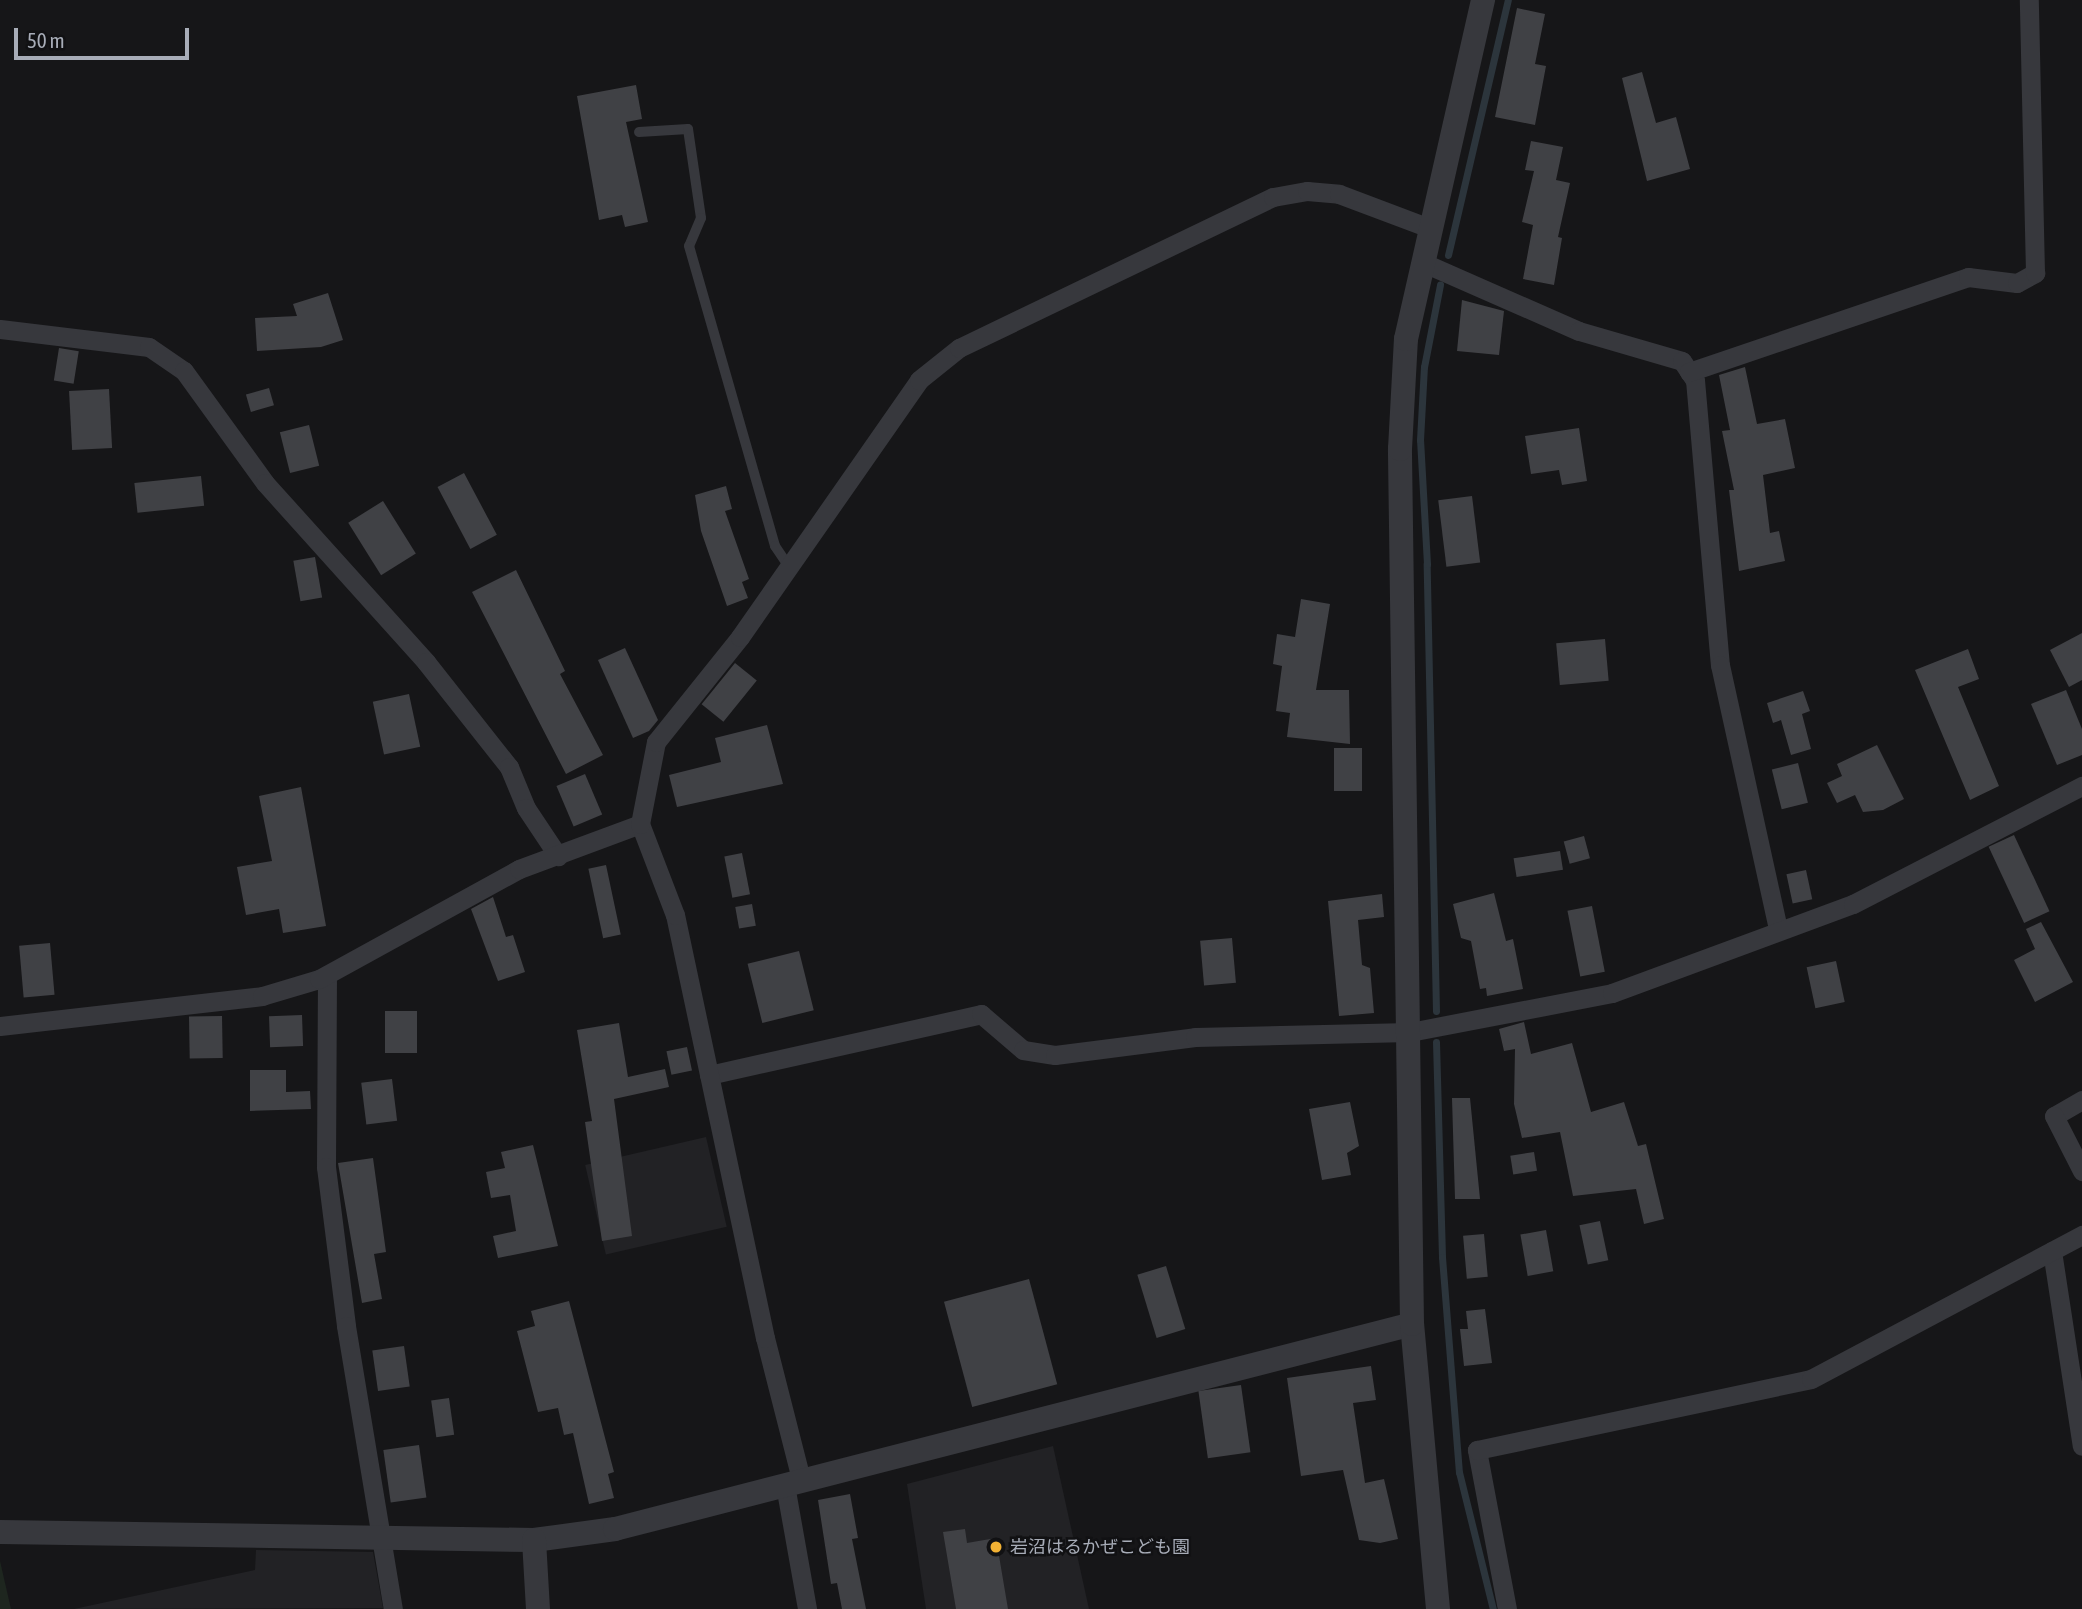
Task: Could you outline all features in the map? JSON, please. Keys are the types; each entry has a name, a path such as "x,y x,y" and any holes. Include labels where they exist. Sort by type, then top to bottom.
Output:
{"street":[{"path":"1438,1609 1412,1324 1400,449 1406,339 1483,0"},
{"path":"1689,372 1968,277 2017,284 2035,273 2029,0"},
{"path":"807,1609 793,1482 675,915 640,824 656,742 740,637 919,380 959,348 1273,197 1307,191 1339,194 1432,229"},
{"path":"1424,263 1579,331 1682,361 1695,380 1720,665 1779,929"},
{"path":"0,329 149,347 184,371 265,483 426,662 509,767 526,808 558,856"},
{"path":"709,1075 981,1014 1023,1050 1055,1055 1195,1037 1410,1032 1612,993 1779,929 1853,904 2082,786"},
{"path":"0,1026 262,996 327,975 519,869 640,824"},
{"path":"327,975 326,1167 346,1326 393,1609"},
{"path":"2082,1100 2054,1116 2082,1171"},
{"path":"1507,1609 1477,1450 1811,1379 2082,1235"},
{"path":"2052,1251 2082,1446"},
{"path":"0,1532 380,1540 534,1540 615,1529 1412,1324"},
{"path":"534,1540 538,1609"}],"lane":[{"path":"639,132 688,130 701,218 689,246 775,547 789,567"}],"shaded area":[{"path":"706,1137 727,1227 606,1255 585,1165"},
{"name":"岩沼はるかぜこども園","path":"1053,1446 1089,1609 926,1609 907,1484"},
{"path":"256,1550 373,1552 383,1608 74,1609 255,1570"},
{"path":"0,1561 11,1609 0,1609"}],"building":[{"path":"1517,8 1545,14 1535,64 1546,66 1535,125 1495,117"},
{"path":"1642,72 1656,123 1676,117 1690,169 1647,181 1622,78"},
{"path":"636,85 642,119 626,122 648,222 625,227 622,215 599,220 577,96"},
{"path":"1531,141 1563,147 1556,180 1570,183 1558,237 1562,238 1554,285 1523,279 1533,225 1522,222 1534,171 1525,170"},
{"path":"328,293 343,340 321,347 257,351 255,318 297,316 293,304"},
{"path":"1462,300 1504,311 1499,355 1457,351"},
{"path":"59,348 79,351 74,384 54,381"},
{"path":"1745,367 1757,424 1785,419 1795,468 1763,475 1770,533 1779,531 1785,561 1739,571 1729,490 1734,490 1722,431 1730,430 1719,375"},
{"path":"269,388 274,405 251,412 246,395"},
{"path":"109,389 112,448 72,450 69,391"},
{"path":"309,425 319,466 290,473 280,432"},
{"path":"1579,428 1587,481 1562,485 1559,470 1531,474 1525,436"},
{"path":"464,473 497,535 470,549 438,487"},
{"path":"201,476 204,506 138,513 134,483"},
{"path":"726,486 732,509 725,511 749,579 742,582 748,598 727,606 701,531 695,495"},
{"path":"1472,496 1480,563 1446,567 1438,500"},
{"path":"383,501 416,554 381,575 348,523"},
{"path":"315,557 322,597 300,601 293,561"},
{"path":"516,570 565,671 560,674 603,755 566,774 472,592"},
{"path":"1301,599 1330,604 1316,690 1349,690 1350,744 1287,737 1290,713 1276,711 1282,666 1273,664 1277,634 1295,637"},
{"path":"2082,633 2082,680 2069,687 2050,650"},
{"path":"1605,639 1609,681 1560,685 1556,643"},
{"path":"625,648 658,720 649,731 633,738 598,660"},
{"path":"1968,649 1979,679 1958,687 1999,786 1970,800 1915,670"},
{"path":"735,663 757,681 723,722 702,704"},
{"path":"2066,690 2082,729 2082,755 2057,765 2031,704"},
{"path":"1803,691 1810,711 1802,714 1811,749 1791,755 1781,720 1773,723 1767,703"},
{"path":"409,694 420,747 384,755 373,702"},
{"path":"767,725 783,784 677,807 669,775 721,762 715,738"},
{"path":"1877,745 1904,799 1883,810 1863,812 1855,795 1837,803 1827,783 1842,776 1837,764"},
{"path":"1334,748 1362,748 1362,791 1334,791"},
{"path":"1798,763 1808,803 1782,809 1772,770"},
{"path":"585,774 602,815 574,827 556,786"},
{"path":"301,787 326,926 283,933 279,909 246,915 237,867 272,861 259,796"},
{"path":"2014,835 2049,911 2024,923 1989,847"},
{"path":"1584,836 1590,858 1570,864 1564,841"},
{"path":"1560,851 1563,870 1517,877 1514,858"},
{"path":"742,853 750,894 732,898 724,856"},
{"path":"606,865 621,934 603,938 588,869"},
{"path":"1806,870 1812,899 1793,904 1786,874"},
{"path":"1494,893 1506,941 1513,939 1523,989 1487,996 1486,988 1480,989 1471,941 1461,938 1453,904"},
{"path":"1382,894 1384,917 1358,920 1362,965 1370,968 1374,1013 1339,1016 1328,901"},
{"path":"493,897 506,937 513,935 525,972 498,981 471,909"},
{"path":"752,904 756,926 739,929 735,907"},
{"path":"1592,906 1605,972 1580,977 1567,911"},
{"path":"2041,922 2073,982 2035,1002 2014,960 2035,949 2026,929"},
{"path":"1232,938 1236,983 1204,986 1200,941"},
{"path":"50,943 55,995 24,998 19,946"},
{"path":"799,951 814,1010 762,1023 748,964"},
{"path":"1836,961 1845,1002 1815,1008 1807,967"},
{"path":"385,1011 417,1011 417,1053 385,1053"},
{"path":"302,1015 303,1046 270,1047 269,1016"},
{"path":"222,1016 223,1058 190,1059 189,1017"},
{"path":"1524,1022 1531,1054 1572,1043 1591,1112 1624,1102 1638,1146 1646,1144 1664,1219 1644,1224 1636,1189 1573,1196 1560,1132 1522,1138 1514,1104 1515,1049 1504,1051 1499,1029"},
{"path":"619,1023 628,1077 665,1069 669,1087 614,1099 632,1236 602,1241 585,1122 592,1121 577,1030"},
{"path":"687,1047 692,1070 671,1075 666,1051"},
{"path":"250,1070 286,1070 286,1092 310,1091 311,1109 250,1111"},
{"path":"392,1079 397,1121 366,1124 361,1083"},
{"path":"1452,1098 1470,1098 1480,1199 1455,1199"},
{"path":"1350,1102 1359,1146 1347,1153 1351,1175 1322,1180 1309,1109"},
{"path":"533,1145 558,1246 498,1258 493,1236 516,1231 510,1195 491,1198 486,1172 505,1168 501,1152"},
{"path":"1534,1152 1537,1171 1513,1175 1510,1156"},
{"path":"373,1158 386,1252 374,1254 382,1299 362,1303 338,1163"},
{"path":"1600,1221 1608,1260 1588,1264 1579,1225"},
{"path":"1546,1230 1553,1271 1528,1276 1520,1235"},
{"path":"1484,1234 1488,1277 1467,1279 1463,1236"},
{"path":"1166,1266 1185,1329 1157,1338 1137,1275"},
{"path":"1029,1279 1057,1384 972,1407 944,1302"},
{"path":"569,1301 614,1472 608,1474 614,1498 589,1504 573,1433 564,1435 558,1408 538,1412 517,1331 535,1326 531,1311"},
{"path":"1485,1309 1492,1363 1464,1366 1460,1329 1468,1329 1466,1311"},
{"path":"404,1346 410,1387 378,1391 372,1350"},
{"path":"1371,1366 1376,1400 1353,1403 1365,1483 1384,1479 1398,1539 1380,1543 1359,1540 1343,1470 1301,1476 1287,1378"},
{"path":"1241,1385 1250,1452 1208,1458 1198,1391"},
{"path":"449,1398 454,1435 436,1437 431,1401"},
{"path":"419,1445 426,1497 391,1502 383,1450"},
{"path":"850,1494 858,1538 852,1539 866,1609 842,1609 837,1583 831,1584 818,1500"},
{"path":"965,1529 967,1543 996,1538 1008,1609 956,1609 943,1532"}],"waterway":[{"path":"1448,255 1508,0"},
{"path":"1436,1011 1427,564 1420,440 1424,367 1440,285"},
{"path":"1436,1042 1442,1257 1459,1472 1493,1609"}],"place":[{"name":"岩沼はるかぜこども園","path":"996,1547"}]}
